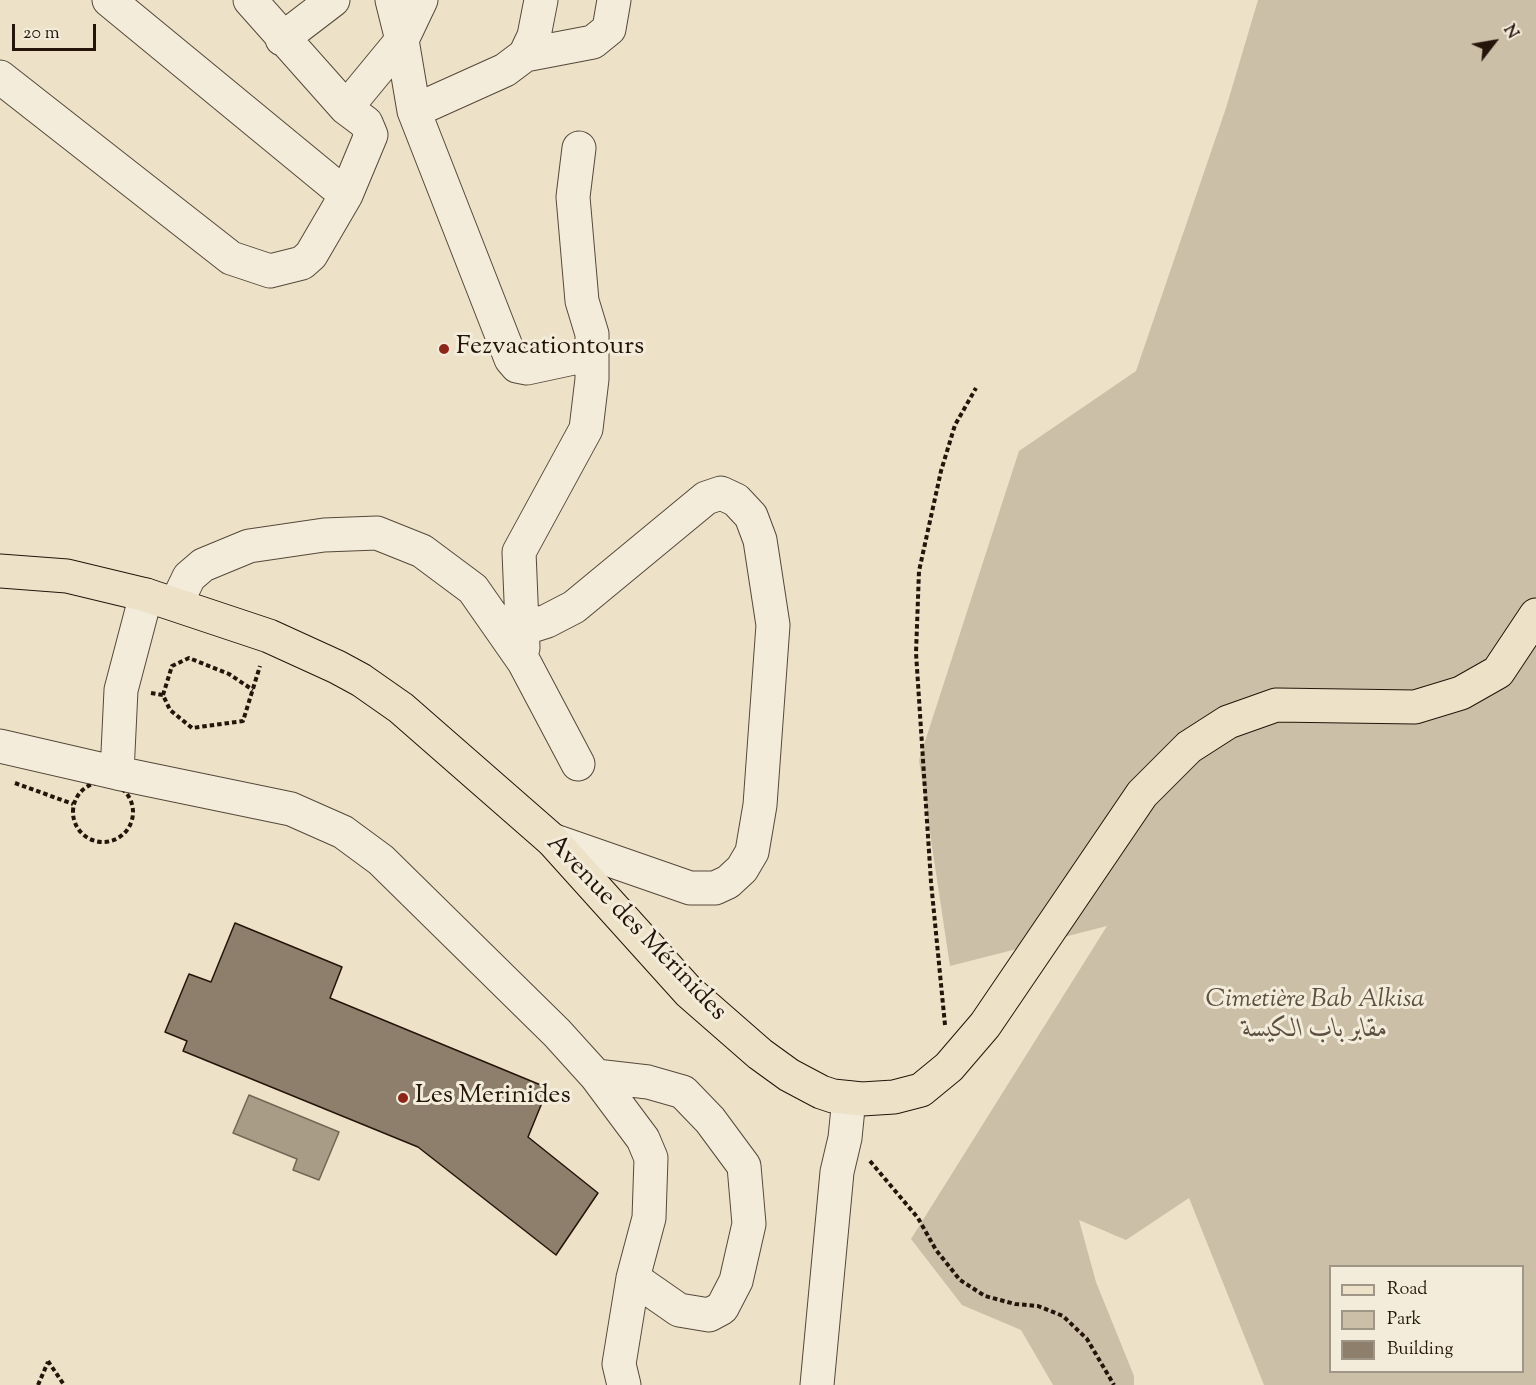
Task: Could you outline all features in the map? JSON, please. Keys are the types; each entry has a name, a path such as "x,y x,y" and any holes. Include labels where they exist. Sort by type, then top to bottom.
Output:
{"main road":[{"name":"Avenue des Mérinides","path":"0,571 67,576 161,600 269,636 337,666 362,680 401,708 552,840 689,992 745,1042 807,1086 833,1096 849,1098 906,1095 921,1090 950,1067 985,1026 1143,794 1189,747 1228,722 1276,705 1414,707 1461,693 1498,672 1536,615"}],"street":[{"path":"109,0 346,195"},
{"path":"0,77 231,258 270,271 303,263 311,255 346,195 371,135 366,123 346,108 282,39 250,0"},
{"path":"282,39 333,0"},
{"path":"392,0 402,40 414,111 511,359 517,366 527,368 592,354"},
{"path":"346,108 402,40 422,0"},
{"path":"525,55 534,36 541,0"},
{"path":"414,111 494,76 525,55 593,42 609,29 614,0"},
{"path":"524,662 519,552 586,429 592,379 592,334 582,301 573,197 579,148"},
{"path":"522,629 547,621 574,607 706,498 721,493 736,500 751,516 760,540 773,625 760,804 752,852 742,869 728,882 715,888 690,888 552,840"},
{"path":"117,773 121,690 161,600 202,565 249,546 324,535 377,533 422,551 473,589 524,662 578,764"},
{"path":"0,746 291,809 343,832 381,860 557,1034 596,1076 644,1139 651,1158 650,1218 633,1278 619,1364 624,1385"},
{"path":"596,1076 648,1082 683,1092 710,1120 744,1166 749,1224 736,1281 722,1308 709,1315 679,1310 633,1278"},
{"path":"817,1385 837,1172 845,1138 849,1098"}],"path":[{"path":"950,1067 931,882 916,653 919,571 941,471 955,425 976,388"},
{"path":"253,690 229,674 189,658 172,666 163,695 170,710 192,728 243,721 253,690 260,666"},
{"path":"121,690 163,695"},
{"path":"10,782 73,804 72,815 75,825 81,834 90,840 100,843 110,842 128,830 132,820"},
{"path":"845,1138 878,1168 904,1199 936,1250 960,1280 985,1296 1015,1304 1038,1306 1064,1316 1087,1339 1114,1385"},
{"path":"38,1385 48,1361 64,1385"}],"green space":[{"name":"Cimetière Bab Alkisa مقابر باب الكيسة","path":"1258,0 1536,0 1536,1385 1264,1385 1189,1198 1126,1240 1079,1220 1096,1282 1134,1376 1134,1385 1053,1385 1021,1330 962,1305 911,1239 1107,926 950,966 919,760 1019,451 1136,371 1226,108"}],"shaded area":[{"path":"249,1095 339,1132 319,1180 293,1170 297,1159 233,1133"}],"building":[{"path":"235,923 342,967 330,998 548,1088 528,1137 598,1193 556,1255 418,1147 183,1051 187,1041 165,1032 189,974 211,982"}],"place":[{"name":"Fezvacationtours","path":"444,349"},
{"name":"Les Merinides","path":"403,1098"}]}
